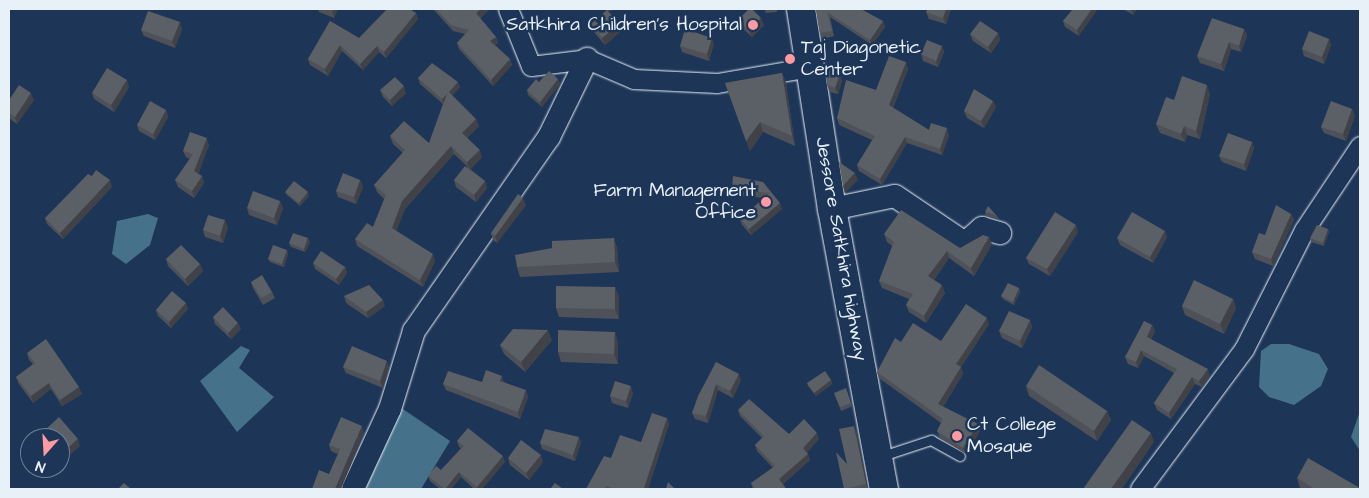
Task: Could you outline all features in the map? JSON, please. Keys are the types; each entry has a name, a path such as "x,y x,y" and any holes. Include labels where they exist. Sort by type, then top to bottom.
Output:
{"highway":[{"name":"Jessore Satkhira highway","path":"801,9 832,209 884,489"}],"street":[{"path":"508,9 531,66 587,59 634,79 717,83 811,67"},
{"path":"353,489 390,409 414,331 549,137 587,59"},
{"path":"1140,489 1244,348 1304,230 1360,146"},
{"path":"832,209 895,196 965,243 982,228 1000,233"}],"lane":[{"path":"879,456 931,440 960,456"}],"water":[{"path":"148,214 158,218 150,245 126,264 112,254 117,221"},
{"path":"1271,344 1289,344 1319,354 1328,369 1321,386 1294,405 1269,397 1259,387 1261,351"},
{"path":"241,346 250,350 239,368 274,397 237,432 200,381"},
{"path":"397,405 450,441 421,489 357,489"},
{"path":"1360,411 1360,451 1351,437"}],"building":[{"path":"387,9 410,9 416,13 384,52 377,46 360,64 340,45 325,69 308,59 330,21 359,38"},
{"path":"436,9 481,9 476,13 496,37 490,41 510,59 491,80 457,43 469,30 451,25"},
{"path":"749,9 752,9 761,18 749,31 738,20"},
{"path":"816,9 861,9 883,21 870,40 827,12 832,31 820,33"},
{"path":"928,9 946,9 943,18 926,12"},
{"path":"1073,9 1092,9 1077,30 1063,21"},
{"path":"607,10 619,24 602,38 591,24"},
{"path":"148,11 180,22 172,41 141,30"},
{"path":"1212,18 1244,29 1239,46 1229,42 1221,64 1197,56"},
{"path":"980,21 998,33 988,47 970,34"},
{"path":"685,29 712,38 707,54 680,46"},
{"path":"1309,31 1329,39 1322,57 1302,49"},
{"path":"927,40 942,46 936,61 921,54"},
{"path":"889,56 906,62 889,105 929,130 931,123 947,128 940,149 905,137 880,179 857,165 875,136 837,118 846,80 876,90"},
{"path":"432,63 458,82 442,99 418,78"},
{"path":"107,68 127,80 111,105 92,93"},
{"path":"825,69 840,74 835,88 827,85"},
{"path":"549,71 558,79 540,102 527,90 536,79 539,82"},
{"path":"782,73 792,136 760,122 746,141 725,83"},
{"path":"1182,76 1207,85 1196,131 1184,126 1181,134 1156,124 1166,97 1174,100"},
{"path":"395,77 404,86 390,100 380,90"},
{"path":"19,85 31,93 15,117 9,113 9,100"},
{"path":"974,89 993,101 981,121 964,111"},
{"path":"448,91 476,119 462,133 480,150 467,162 451,146 402,201 392,228 433,254 420,280 355,239 367,223 373,227 386,195 374,185 405,150 390,136 404,121 429,143"},
{"path":"150,101 166,110 153,134 137,125"},
{"path":"1331,101 1352,109 1343,134 1321,127"},
{"path":"190,132 207,138 194,171 202,176 192,191 175,180 193,154 183,151"},
{"path":"1228,133 1252,142 1244,164 1219,156"},
{"path":"839,162 855,173 843,186"},
{"path":"465,166 485,181 474,195 454,180"},
{"path":"96,170 110,180 60,233 45,218 88,174 92,176"},
{"path":"343,173 360,180 354,197 336,191"},
{"path":"733,176 763,182 780,203 749,229 740,219 770,193 732,189"},
{"path":"294,181 308,192 299,203 285,192"},
{"path":"253,191 280,201 274,218 247,208"},
{"path":"518,194 523,198 495,236 491,233"},
{"path":"1276,205 1291,214 1271,259 1252,252 1259,233 1265,235"},
{"path":"988,206 997,216 985,212"},
{"path":"901,210 960,248 983,235 989,237 971,268 947,251 928,276 942,285 924,316 906,305 913,294 879,281 894,242 884,234"},
{"path":"1055,212 1076,225 1047,269 1026,258"},
{"path":"1132,212 1165,231 1150,257 1117,238"},
{"path":"208,215 225,220 220,236 203,230"},
{"path":"1317,225 1328,229 1323,243 1310,238"},
{"path":"293,233 308,238 304,249 289,243"},
{"path":"614,238 615,262 517,267 515,255 552,248 552,241"},
{"path":"181,245 200,264 185,279 166,259"},
{"path":"273,245 287,250 282,264 268,259"},
{"path":"321,251 345,267 336,279 313,263"},
{"path":"262,275 272,292 261,298 251,282"},
{"path":"1194,280 1233,299 1220,324 1182,306"},
{"path":"1008,283 1019,288 1013,302 1001,296"},
{"path":"369,285 383,300 366,312 344,296"},
{"path":"556,286 615,287 615,309 556,308"},
{"path":"172,291 186,303 169,322 156,310"},
{"path":"966,304 987,318 956,364 961,367 938,404 978,424 963,448 937,431 943,419 877,372 895,338 901,342 913,323 941,341"},
{"path":"223,307 238,323 228,333 213,317"},
{"path":"1009,311 1030,320 1020,341 999,331"},
{"path":"1144,321 1152,325 1147,337 1208,369 1199,381 1192,377 1169,413 1154,403 1177,369 1141,350 1136,362 1125,357"},
{"path":"513,329 548,330 521,362 500,345"},
{"path":"558,330 615,332 614,354 558,352"},
{"path":"46,339 79,387 60,400 49,383 31,396 16,377 35,363 27,353"},
{"path":"352,346 387,361 380,381 343,367"},
{"path":"716,362 739,374 730,391 716,384 706,416 692,413 698,396"},
{"path":"1039,365 1107,411 1094,431 1026,386"},
{"path":"486,370 502,376 500,381 526,390 518,412 443,384 448,371 482,382"},
{"path":"825,371 831,380 814,393 807,383"},
{"path":"615,381 631,386 626,401 610,396"},
{"path":"846,388 851,403 840,407 834,393"},
{"path":"749,399 789,434 804,419 817,433 803,448 808,454 779,479 786,489 755,489 751,483 775,466 755,445 764,436 738,410"},
{"path":"652,413 667,418 644,488 647,489 615,489 607,486 605,489 586,489 604,456 611,458 620,435 641,442"},
{"path":"59,417 68,428 47,428"},
{"path":"341,417 362,426 335,489 312,489 319,470 329,474 340,449 329,445"},
{"path":"1132,420 1151,433 1111,489 1083,489"},
{"path":"854,426 866,484 844,489 836,452 847,464 839,429"},
{"path":"468,428 503,456 477,487 459,472 445,489 428,476 436,466 441,470 464,446 457,441"},
{"path":"545,429 579,437 573,455 540,443"},
{"path":"70,430 78,439 70,446"},
{"path":"521,440 541,455 526,473 508,458"},
{"path":"1308,458 1360,489 1315,489 1297,478"},
{"path":"668,482 675,489 666,489"},
{"path":"124,483 131,489 118,489"},
{"path":"555,483 563,489 550,489"}],"place":[{"name":"Satkhira Children’s Hospital","path":"753,25"},
{"name":"Taj Diagonetic Center","path":"790,59"},
{"name":"Farm Management Office","path":"766,202"},
{"name":"Ct College Mosque","path":"957,436"}]}
